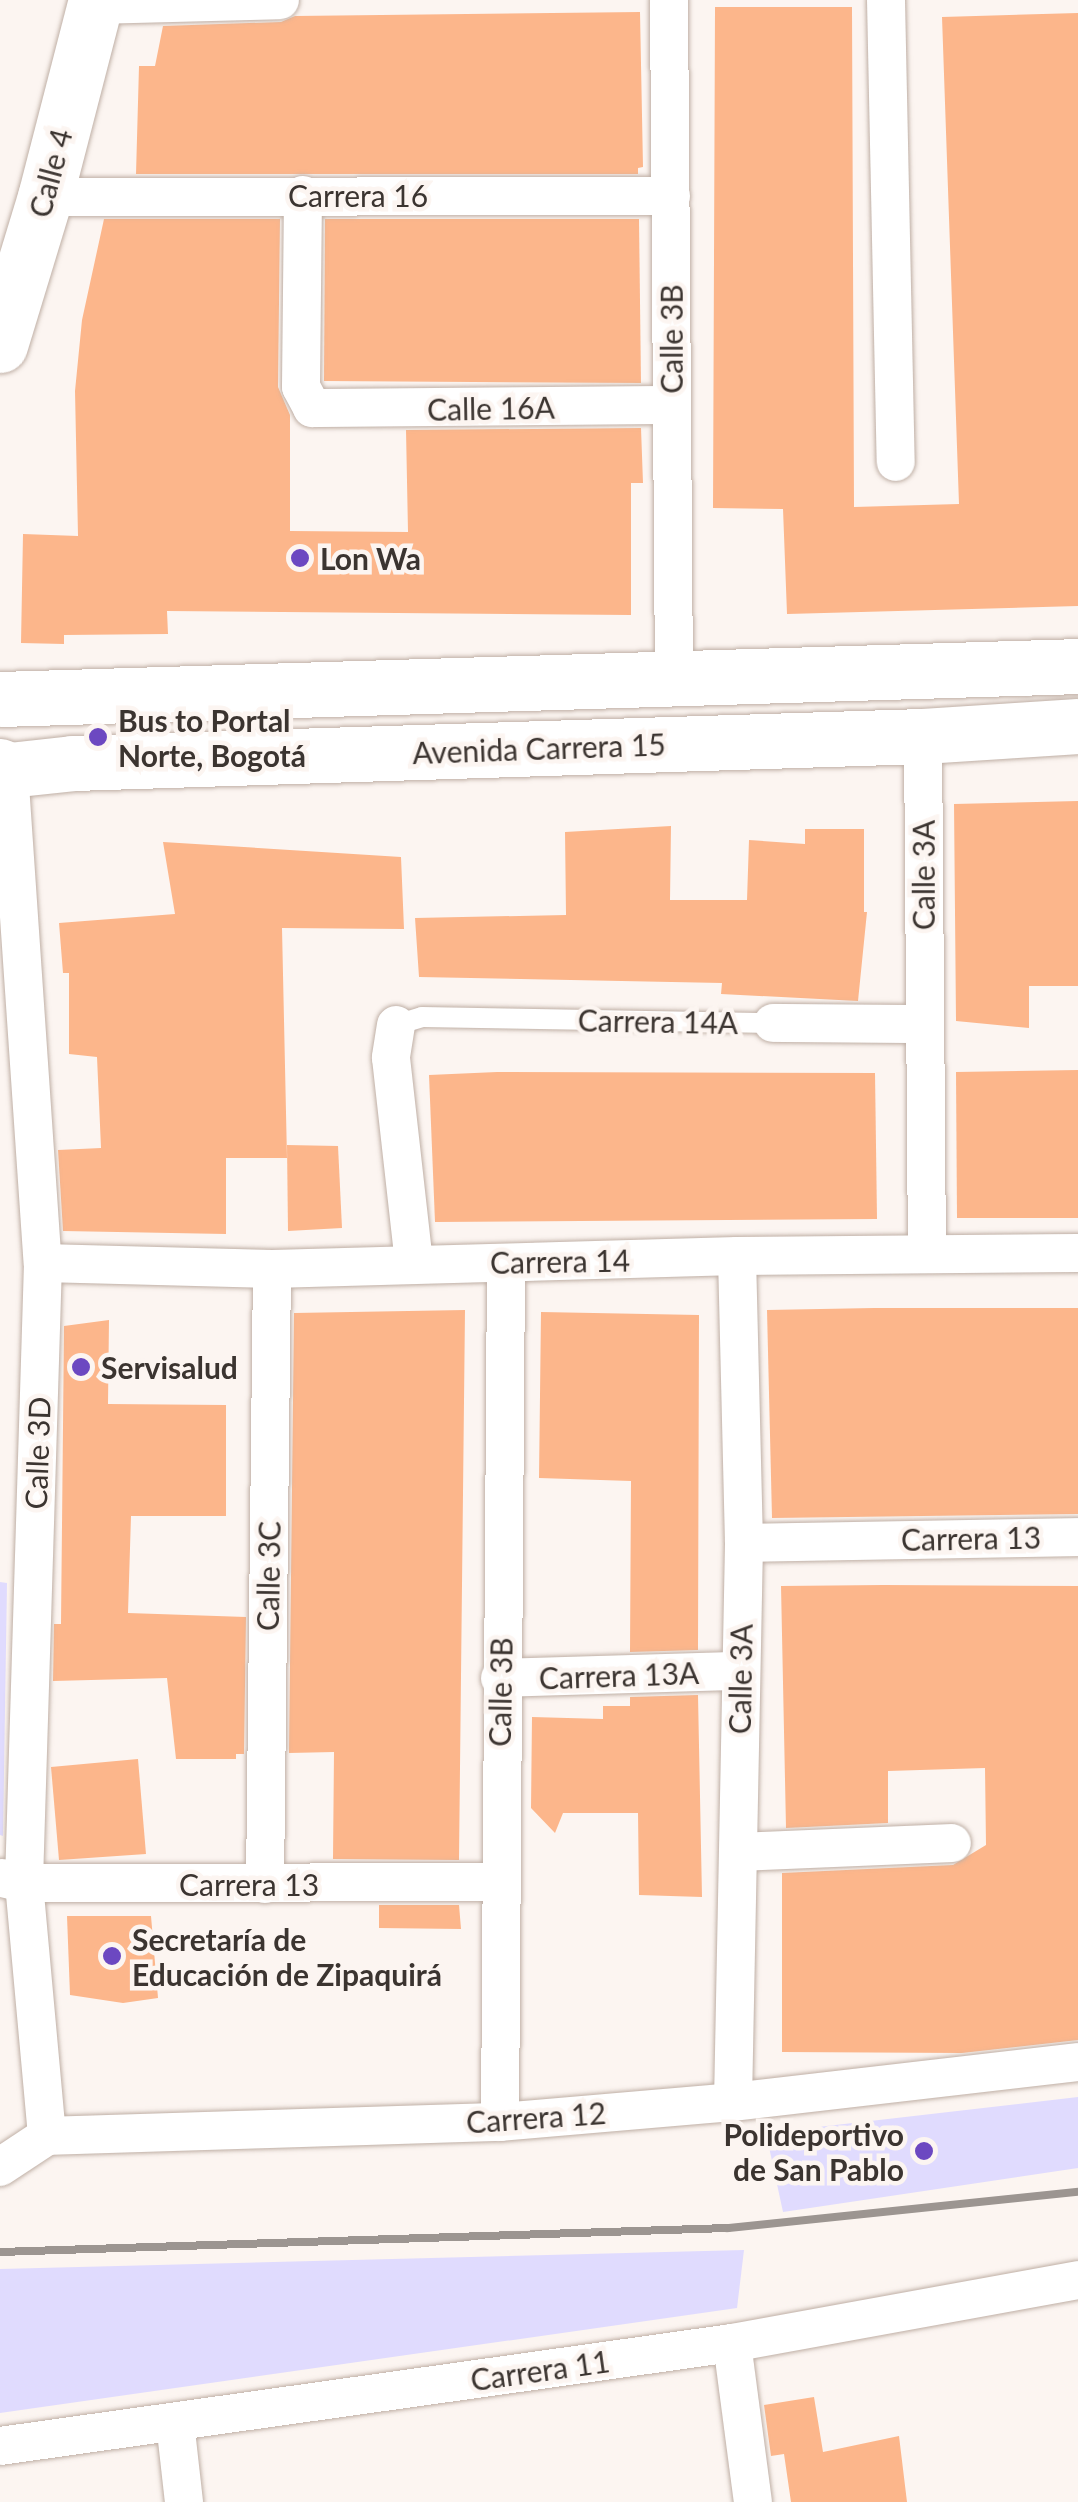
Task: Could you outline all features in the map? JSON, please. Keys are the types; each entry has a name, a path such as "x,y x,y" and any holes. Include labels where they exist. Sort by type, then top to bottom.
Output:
{"main road":[{"name":"Calle 4","path":"0,344 45,196 95,2"},
{"path":"0,699 1078,666"},
{"name":"Avenida Carrera 15","path":"4,768 923,736 1078,726"}],"street":[{"path":"95,2 280,0"},
{"name":"Calle 3B","path":"670,0 674,678"},
{"path":"886,0 896,462"},
{"name":"Calle 16A","path":"304,195 302,387 312,408 670,405"},
{"name":"Carrera 16","path":"45,196 671,196"},
{"name":"Calle 3A","path":"923,736 922,1024 927,1254"},
{"name":"Calle 3D","path":"4,768 43,1263 12,1880 47,2136"},
{"name":"Carrera 14A","path":"773,1024 922,1024"},
{"path":"396,1025 391,1058 414,1263"},
{"name":"Carrera 14","path":"43,1263 272,1268 736,1256 1078,1254"},
{"name":"Calle 3A","path":"733,2102 744,1542 736,1256"},
{"name":"Calle 3B","path":"500,2122 500,1678 506,1263"},
{"name":"Calle 3C","path":"265,1884 272,1268"},
{"name":"Carrera 13","path":"744,1542 1078,1536"},
{"name":"Carrera 13A","path":"500,1678 739,1671"},
{"path":"738,1852 952,1843"},
{"name":"Carrera 13","path":"12,1880 499,1882"},
{"name":"Carrera 12","path":"47,2136 500,2122 733,2102 1078,2062"},
{"path":"0,2167 47,2136"},
{"name":"Carrera 11","path":"0,2446 732,2342 1078,2280"},
{"path":"732,2342 753,2502"},
{"path":"175,2422 184,2502"}],"lane":[{"name":"Carrera 14A","path":"396,1025 422,1017 773,1024"}],"shaded area":[{"path":"0,1582 7,1583 3,1836 0,1835"},
{"name":"Polideportivo de San Pablo","path":"1078,2097 1078,2168 783,2212 766,2133"},
{"path":"744,2250 737,2308 0,2413 0,2269"}],"building":[{"path":"715,7 852,7 854,507 959,504 942,17 1078,13 1078,606 787,614 783,509 713,508"},
{"path":"640,12 643,167 638,168 638,174 136,174 139,66 155,66 163,26 281,22 295,16"},
{"path":"104,219 280,219 278,387 290,415 290,531 408,532 406,430 641,428 643,483 631,483 631,615 167,611 168,634 64,635 64,644 21,643 23,534 78,536 75,391 82,320"},
{"path":"325,219 639,219 641,383 324,381"},
{"path":"1078,801 1078,986 1029,986 1029,1028 956,1021 954,804"},
{"path":"671,826 670,900 747,900 749,840 805,844 805,829 864,829 867,912 858,1001 721,994 722,983 419,977 415,918 566,915 565,832"},
{"path":"163,842 401,857 404,929 282,928 287,1158 226,1158 226,1234 63,1231 58,1150 101,1148 97,1057 69,1054 69,973 63,973 59,923 175,914"},
{"path":"1078,1070 1078,1218 957,1218 956,1072"},
{"path":"875,1073 877,1219 435,1222 429,1075"},
{"path":"287,1145 338,1146 342,1228 288,1231"},
{"path":"1078,1308 1078,1514 772,1518 767,1310"},
{"path":"465,1310 459,1860 333,1859 334,1752 289,1753 294,1313"},
{"path":"541,1312 699,1315 698,1650 630,1652 631,1481 539,1478"},
{"path":"109,1320 108,1404 226,1405 226,1516 131,1516 128,1613 246,1617 244,1754 236,1754 236,1759 176,1759 167,1678 53,1681 54,1624 61,1624 64,1326"},
{"path":"781,1586 1078,1586 1078,2040 962,2053 782,2052 782,1873 953,1865 986,1845 985,1768 888,1771 888,1823 786,1828"},
{"path":"698,1695 702,1897 639,1895 638,1813 563,1813 555,1833 531,1808 532,1717 603,1719 603,1706 630,1706 630,1697"},
{"path":"138,1759 146,1854 59,1860 51,1767"},
{"path":"379,1905 459,1905 461,1929 379,1928"},
{"name":"Secretaría de Educación de Zipaquirá","path":"67,1916 151,1916 158,1998 123,2003 70,1995"},
{"path":"814,2397 823,2452 899,2436 907,2502 791,2502 784,2454 771,2456 764,2405"}],"railway":[{"path":"0,2252 728,2228 1078,2192"}],"place":[{"name":"Lon Wa","path":"300,558"},
{"name":"Bus to Portal Norte, Bogotá","path":"98,737"},
{"name":"Servisalud","path":"81,1367"},
{"name":"Secretaría de Educación de Zipaquirá","path":"112,1956"},
{"name":"Polideportivo de San Pablo","path":"924,2151"}]}
